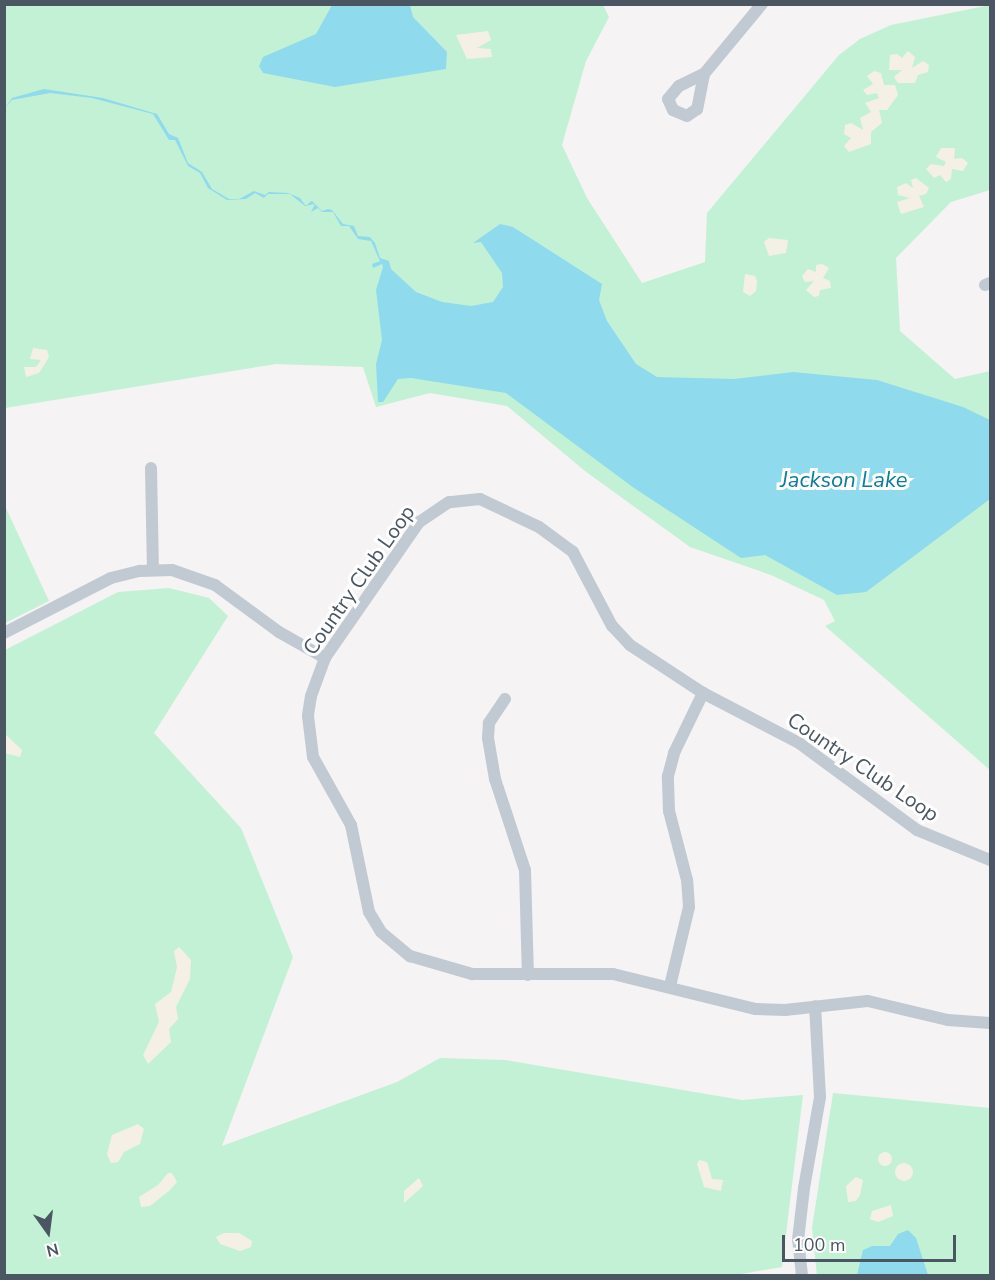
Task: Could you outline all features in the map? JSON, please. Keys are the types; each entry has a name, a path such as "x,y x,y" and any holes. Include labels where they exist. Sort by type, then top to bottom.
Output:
{"street":[{"path":"704,74 760,5"},
{"path":"151,468 153,570"},
{"name":"Country Club Loop","path":"990,860 916,830 799,743 703,693 624,640 573,552 539,527 480,499 449,501 424,516 325,658 309,706 310,746 316,766 351,825 374,922 398,948 428,964 472,974 613,974 670,986 715,1001 756,1009 880,1002 948,1020 990,1023"},
{"path":"4,633 94,585 122,574 153,570 188,573 215,585 279,632 325,658"},
{"path":"670,986 689,907 687,880 669,811 668,776 674,753 703,693"},
{"path":"505,699 489,723 488,738 495,779 525,870 528,975"},
{"path":"802,1275 798,1240 804,1188 820,1097 815,1006"}],"green space":[{"path":"5,5 603,5 609,17 586,61 562,145 587,198 642,283 705,262 707,213 839,55 860,39 891,25 990,5 990,190 951,202 896,258 900,331 955,379 990,371 990,770 825,626 835,621 824,600 771,575 690,547 585,471 507,406 430,393 376,407 363,367 276,364 5,408"},
{"path":"5,506 49,601 4,623"},
{"path":"169,588 209,598 228,616 154,733 241,828 293,957 222,1146 397,1082 440,1058 505,1060 742,1100 803,1095 782,1267 730,1276 5,1275 5,650 118,592"},
{"path":"833,1093 990,1108 990,1275 817,1276 812,1228"}],"sand":[{"path":"488,31 491,40 477,48 491,49 492,57 467,59 456,35"},
{"path":"908,51 915,57 912,68 923,61 929,65 928,72 918,75 915,83 898,83 894,77 902,70 889,70 890,55 897,54 902,58"},
{"path":"874,71 881,73 884,85 895,85 898,95 887,110 879,110 882,123 871,132 871,144 849,152 844,146 851,138 844,134 845,125 851,123 863,130 860,118 871,112 865,103 879,98 877,93 867,95 863,90 873,84 867,76"},
{"path":"941,148 955,148 954,159 962,158 968,163 963,171 952,169 951,179 946,182 940,175 934,178 926,169 931,164 944,166 946,162 936,157"},
{"path":"916,178 929,188 926,194 919,196 924,207 901,214 897,202 910,198 898,195 897,187 906,183 913,188 911,180"},
{"path":"769,238 788,240 786,253 769,256 764,242"},
{"path":"822,264 829,268 823,278 830,281 831,288 820,290 819,296 814,297 806,290 814,281 805,282 802,276 808,269 816,272 816,265"},
{"path":"745,274 755,276 757,281 756,291 750,296 743,292"},
{"path":"33,348 47,350 49,357 39,373 26,377 24,367 36,367 41,360 30,359"},
{"path":"4,733 22,750 20,757 5,753"},
{"path":"179,947 191,960 190,979 176,1007 178,1019 169,1029 171,1042 148,1064 143,1055 159,1022 155,1004 171,992 177,967 174,951"},
{"path":"138,1124 144,1129 140,1144 124,1152 118,1162 111,1163 107,1154 112,1135"},
{"path":"885,1152 890,1154 892,1159 890,1164 885,1166 880,1164 878,1159 880,1154"},
{"path":"699,1160 707,1162 712,1179 723,1180 721,1191 704,1187 697,1164"},
{"path":"904,1163 910,1166 913,1172 910,1178 904,1181 898,1178 895,1172 898,1166"},
{"path":"168,1173 172,1173 177,1182 150,1206 141,1207 139,1197 158,1185"},
{"path":"856,1177 863,1180 860,1195 856,1201 848,1202 846,1186"},
{"path":"419,1178 423,1186 404,1203 404,1191"},
{"path":"891,1205 893,1216 878,1222 870,1219 872,1211"},
{"path":"224,1233 239,1233 252,1241 251,1247 240,1251 220,1244 216,1237"}],"water":[{"path":"332,5 410,5 413,17 447,52 446,69 335,87 263,73 259,66 263,57 316,34"},
{"path":"44,89 103,98 157,114 169,134 178,138 188,163 202,172 212,189 229,199 239,199 254,191 265,195 269,192 288,193 300,198 305,205 312,201 315,204 305,206 290,194 268,194 264,198 255,193 246,199 227,200 208,188 200,173 188,166 175,140 169,140 153,114 92,98 50,93 12,100 5,108 12,98"},
{"name":"Jackson Lake","path":"315,204 322,211 332,210 343,224 354,226 358,236 370,237 375,243 380,258 389,261 391,269 416,292 442,302 471,306 493,302 503,287 502,273 481,242 473,243 500,224 513,227 602,284 599,300 607,321 636,364 657,377 734,379 793,372 877,380 963,407 990,420 990,499 866,592 837,595 765,555 741,558 634,488 506,393 411,378 398,379 383,402 378,402 376,364 382,340 376,290 383,267 382,264 373,268 372,264 380,261 371,241 358,239 349,226 341,226 333,212 322,212 318,208 311,212"},
{"path":"908,1230 916,1238 928,1275 857,1275 863,1250 872,1246 890,1246 898,1234"}]}
